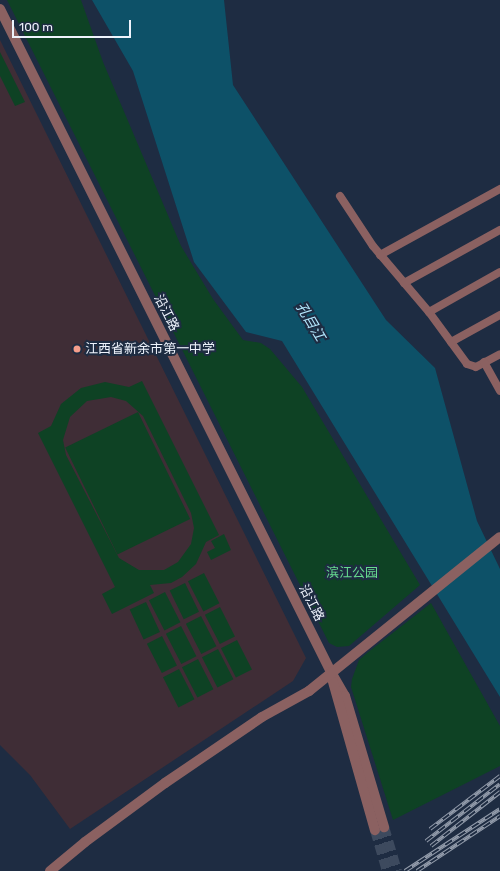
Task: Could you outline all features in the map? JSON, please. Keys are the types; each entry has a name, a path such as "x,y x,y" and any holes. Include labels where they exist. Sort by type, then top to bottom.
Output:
{"street":[{"name":"沿江路","path":"0,9 331,672 345,696 380,829"},
{"path":"380,255 500,189"},
{"path":"340,196 380,255 429,312 471,367 500,354"},
{"path":"404,283 500,230"},
{"path":"429,312 500,272"},
{"path":"451,342 500,315"},
{"path":"484,362 500,391"},
{"path":"50,871 80,846 165,783 262,717 301,697 500,537"}],"shaded area":[{"name":"江西省新余市第一中学","path":"0,40 306,658 293,681 70,829 30,775 0,745"}],"green space":[{"name":"滨江公园","path":"7,0 81,0 103,62 181,246 213,299 243,340 261,343 270,349 302,387 420,585 349,646 337,647 329,643"},
{"path":"0,52 25,102 15,106 0,76"},
{"path":"142,381 219,535 206,542 196,564 182,577 171,583 150,585 154,593 112,614 102,594 115,587 38,433 51,426 61,404 81,388 105,382 129,387","holes":["111,397 126,401 143,416 191,513 194,528 191,544 178,562 164,570 139,570 119,558 66,455 63,440 70,417 87,401"]},
{"path":"138,412 190,519 117,554 65,448"},
{"path":"224,534 231,550 211,560 207,552 215,548 211,541"},
{"path":"204,573 219,603 203,611 188,581"},
{"path":"185,583 199,612 184,619 170,590"},
{"path":"165,592 180,622 164,630 149,600"},
{"path":"146,602 160,632 144,640 130,610"},
{"path":"431,603 500,726 500,766 393,820 351,687 352,679 359,660"},
{"path":"220,607 235,636 220,644 205,615"},
{"path":"201,616 216,646 201,654 186,624"},
{"path":"181,626 196,656 181,664 166,634"},
{"path":"162,636 177,665 162,673 147,644"},
{"path":"237,640 252,669 236,678 221,648"},
{"path":"218,649 233,679 217,687 202,657"},
{"path":"198,659 213,689 197,697 182,667"},
{"path":"179,669 194,699 178,707 163,677"}],"water":[{"name":"孔目江","path":"92,0 224,0 233,85 386,320 435,368 477,521 500,569 500,697 282,341 246,332 194,262 133,71"}],"tunnel":[{"path":"384,827 397,871"},
{"path":"375,830 387,871"}],"railway":[{"path":"430,829 500,776"},
{"path":"426,841 500,784"},
{"path":"431,846 500,792"},
{"path":"405,871 500,809"},
{"path":"417,871 500,816"}],"place":[{"name":"江西省新余市第一中学","path":"77,349"}]}
